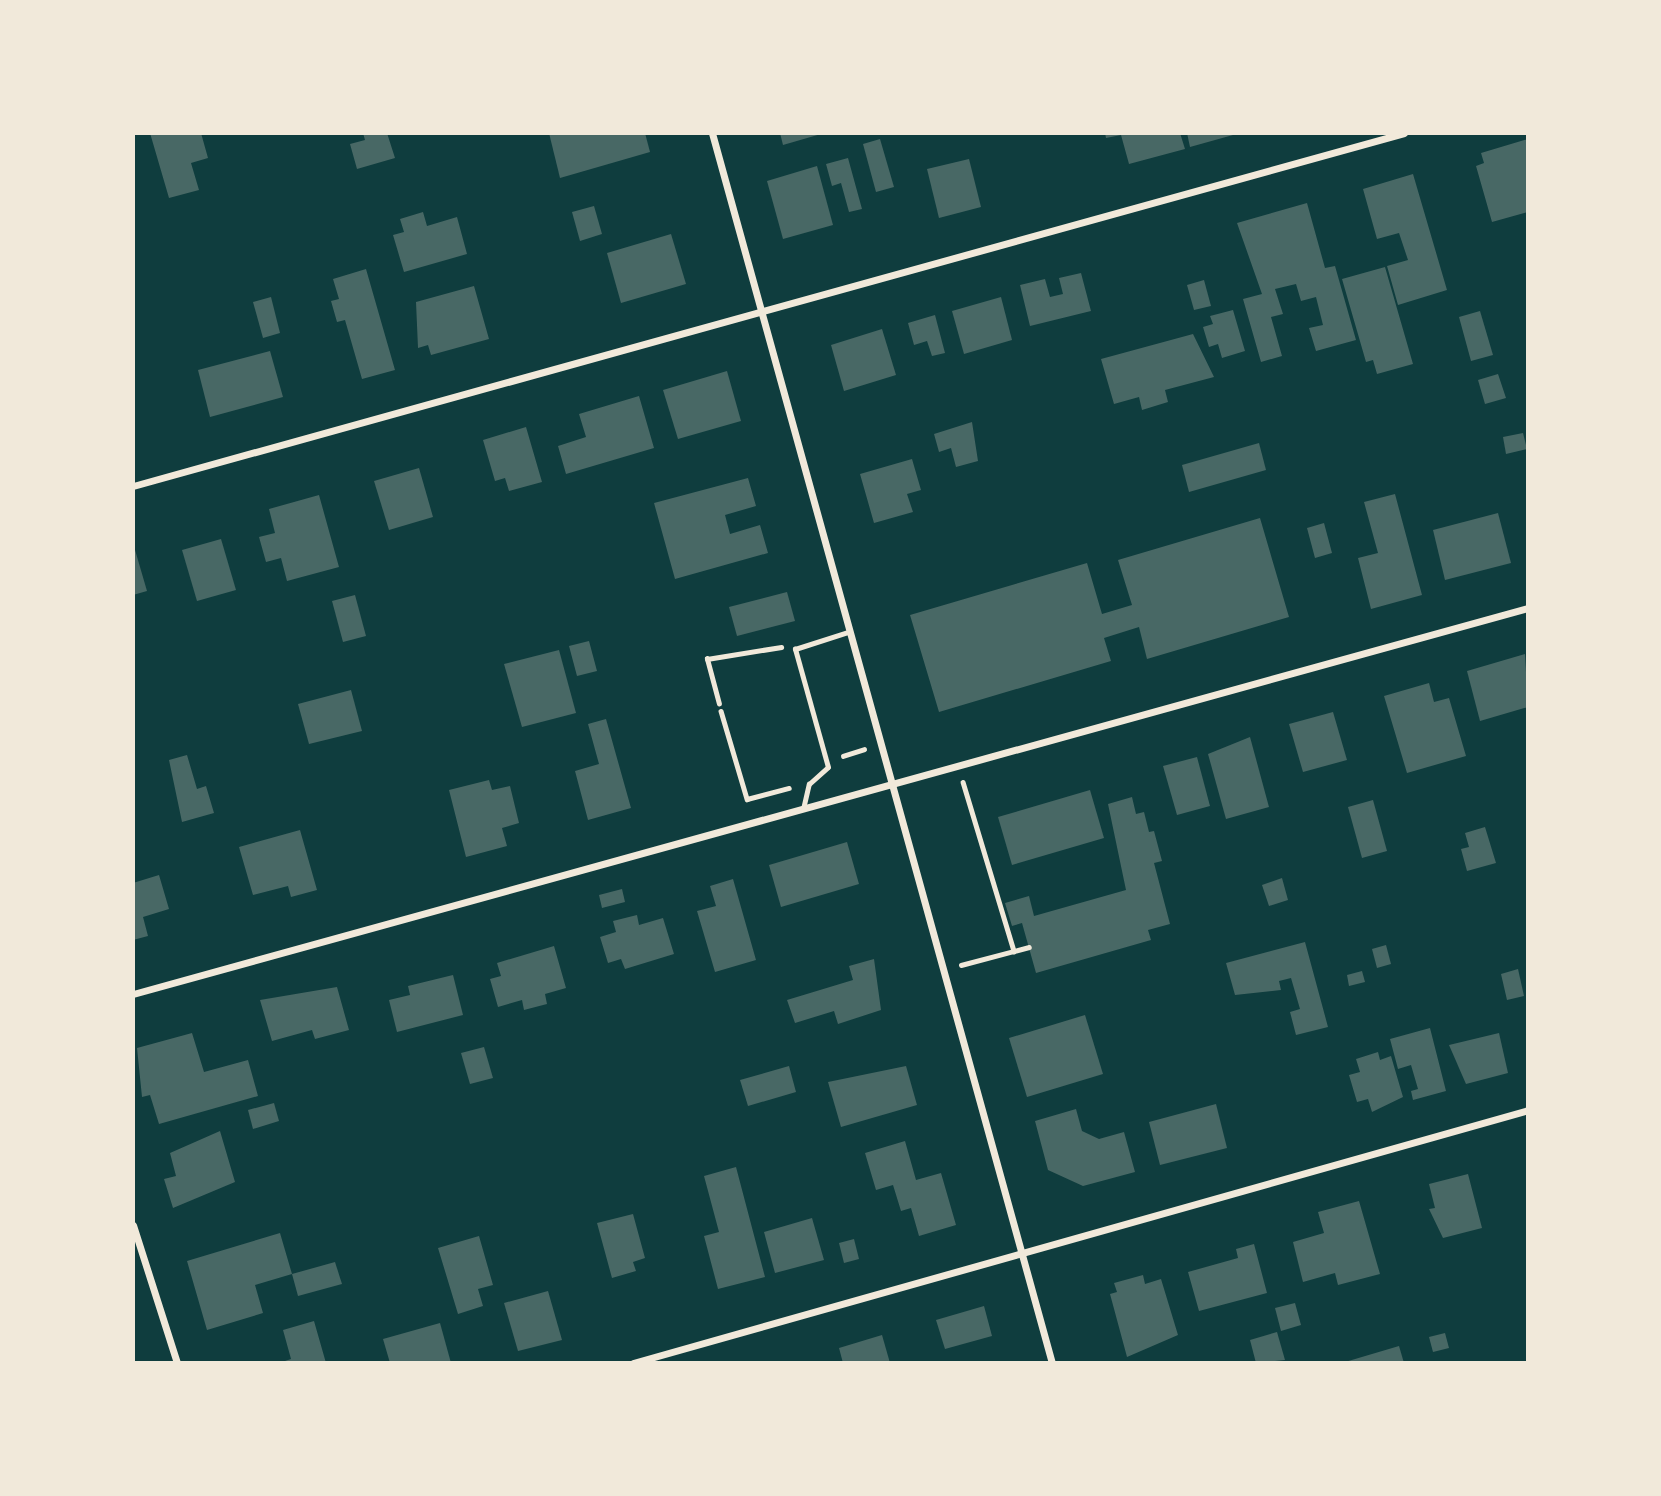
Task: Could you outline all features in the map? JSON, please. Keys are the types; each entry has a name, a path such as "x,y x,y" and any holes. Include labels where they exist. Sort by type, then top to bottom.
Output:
{"street":[{"path":"712,133 1052,1363"},
{"path":"133,486 1404,133"},
{"path":"133,994 891,787 1528,608"},
{"path":"633,1363 1528,1110"},
{"path":"133,1225 177,1363"}],"lane":[{"path":"803,809 809,784 828,767 796,649 848,632"}],"path":[{"path":"719,704 707,659 770,645 796,649"},
{"path":"722,711 747,799 809,784"},
{"path":"828,767 846,753 879,745"},
{"path":"958,768 1014,951"},
{"path":"944,970 1029,947"}],"building":[{"path":"150,133 201,133 208,158 191,163 199,190 169,198"},
{"path":"363,133 387,133 395,158 357,169 350,144 365,140"},
{"path":"549,133 645,133 650,152 560,178"},
{"path":"780,133 821,133 821,134 783,145"},
{"path":"1105,133 1180,133 1185,149 1129,164 1121,135 1106,138"},
{"path":"1187,133 1232,133 1233,135 1190,147"},
{"path":"880,139 894,187 876,192 863,144"},
{"path":"1528,139 1528,212 1492,222 1476,166 1484,163 1481,153"},
{"path":"848,158 862,209 849,212 841,183 832,186 826,164"},
{"path":"969,159 981,207 939,218 927,169"},
{"path":"817,166 833,225 783,239 767,181"},
{"path":"1413,174 1447,290 1398,305 1387,266 1408,260 1399,233 1377,239 1363,189"},
{"path":"1307,203 1325,268 1335,266 1356,340 1316,351 1309,328 1323,325 1316,297 1301,301 1296,284 1275,289 1283,314 1271,317 1282,356 1261,362 1243,299 1262,294 1237,223"},
{"path":"594,206 602,234 580,241 572,212"},
{"path":"423,212 427,226 457,217 467,254 404,272 393,235 404,232 400,219"},
{"path":"671,234 686,284 621,303 607,253"},
{"path":"1385,267 1413,364 1377,374 1373,360 1366,362 1342,279"},
{"path":"366,269 395,370 362,379 345,320 337,322 331,301 339,299 333,279"},
{"path":"1081,273 1091,311 1030,326 1020,285 1045,279 1050,297 1063,294 1059,278"},
{"path":"1204,280 1211,306 1194,310 1187,285"},
{"path":"474,286 489,339 431,355 428,345 418,348 416,302"},
{"path":"271,297 280,333 263,338 253,302"},
{"path":"1001,297 1012,340 964,354 952,311"},
{"path":"1233,310 1245,351 1222,358 1218,344 1209,347 1203,327 1213,324 1210,316"},
{"path":"1480,311 1493,355 1471,361 1459,317"},
{"path":"935,315 945,353 932,356 927,341 914,345 908,323"},
{"path":"882,329 896,375 844,391 831,345"},
{"path":"1193,334 1214,377 1165,390 1168,402 1142,410 1139,397 1114,404 1101,359"},
{"path":"270,351 283,397 210,417 198,370"},
{"path":"727,371 741,421 678,439 663,390"},
{"path":"1498,374 1506,398 1485,404 1478,380"},
{"path":"639,396 654,448 566,474 558,446 586,437 579,414"},
{"path":"972,422 978,461 956,467 951,448 939,452 934,434"},
{"path":"526,427 542,482 509,491 505,478 495,481 483,440"},
{"path":"1523,433 1527,449 1506,454 1503,437"},
{"path":"1259,443 1266,470 1189,492 1182,465"},
{"path":"912,459 921,490 907,494 913,512 874,523 860,474"},
{"path":"419,468 433,517 389,530 374,481"},
{"path":"748,478 756,506 725,515 730,534 760,525 768,553 675,579 654,503"},
{"path":"1395,494 1422,595 1371,609 1358,558 1378,553 1364,502"},
{"path":"319,495 339,567 287,581 281,558 266,562 259,537 275,533 269,509"},
{"path":"1498,513 1511,563 1445,580 1433,530"},
{"path":"1260,518 1289,617 1147,659 1139,627 1104,638 1111,661 939,712 910,615 1087,563 1102,614 1132,605 1118,560"},
{"path":"1324,523 1332,553 1315,558 1307,528"},
{"path":"221,539 236,590 197,601 182,550"},
{"path":"133,543 147,591 133,595"},
{"path":"787,592 795,621 737,636 729,607"},
{"path":"355,595 366,636 343,642 332,601"},
{"path":"589,641 597,671 577,676 569,646"},
{"path":"559,650 576,713 522,727 504,664"},
{"path":"1525,654 1528,707 1480,721 1467,671"},
{"path":"1429,683 1434,702 1449,698 1466,756 1407,773 1384,696"},
{"path":"351,690 362,731 309,744 298,704"},
{"path":"1333,712 1347,760 1303,772 1289,724"},
{"path":"606,719 631,808 588,820 575,771 599,764 588,724"},
{"path":"1250,737 1269,807 1226,819 1208,754"},
{"path":"187,755 197,789 206,786 214,813 182,822 169,760"},
{"path":"1197,757 1210,806 1177,815 1163,766"},
{"path":"489,780 492,790 510,786 519,823 502,828 507,846 466,857 449,790"},
{"path":"1090,790 1104,838 1012,865 998,817"},
{"path":"1132,797 1136,814 1144,812 1149,832 1154,831 1162,861 1154,863 1170,924 1148,930 1151,940 1036,973 1022,923 1012,926 1005,903 1029,896 1034,916 1126,890 1108,804"},
{"path":"1373,800 1387,851 1362,858 1348,807"},
{"path":"1485,827 1496,863 1467,871 1461,849 1469,847 1465,833"},
{"path":"300,830 317,890 291,897 288,886 253,895 239,847"},
{"path":"847,842 859,884 781,907 769,865"},
{"path":"159,875 169,909 143,917 148,936 133,940 133,883"},
{"path":"1282,878 1288,900 1269,906 1262,885"},
{"path":"733,879 756,960 715,972 697,911 716,906 710,886"},
{"path":"622,889 625,902 602,908 599,895"},
{"path":"637,915 639,925 663,918 674,954 625,969 621,959 608,963 600,937 616,932 613,921"},
{"path":"1305,942 1328,1027 1296,1035 1290,1012 1300,1009 1291,978 1279,981 1281,990 1235,995 1226,963"},
{"path":"1386,945 1391,964 1377,968 1372,949"},
{"path":"554,946 566,988 545,994 547,1004 524,1010 522,1000 498,1007 490,979 501,976 497,963"},
{"path":"874,959 881,1010 838,1024 834,1011 795,1023 787,1000 853,980 849,966"},
{"path":"1518,969 1524,996 1507,1000 1501,974"},
{"path":"1362,971 1365,982 1349,986 1347,975"},
{"path":"453,975 463,1015 397,1032 389,1000 410,995 408,986"},
{"path":"337,987 349,1030 315,1039 312,1030 272,1041 260,1000"},
{"path":"1085,1015 1103,1074 1027,1097 1009,1038"},
{"path":"1430,1028 1446,1091 1413,1100 1411,1091 1418,1089 1411,1065 1398,1069 1390,1039"},
{"path":"192,1033 204,1072 248,1060 258,1096 159,1124 150,1095 142,1097 137,1048"},
{"path":"1499,1033 1508,1073 1466,1084 1449,1045"},
{"path":"484,1047 493,1078 470,1084 461,1053"},
{"path":"1378,1052 1380,1060 1391,1056 1403,1097 1372,1112 1368,1099 1357,1102 1349,1075 1360,1072 1356,1059"},
{"path":"789,1066 796,1092 748,1106 740,1080"},
{"path":"906,1066 917,1105 841,1127 828,1082"},
{"path":"274,1103 279,1121 253,1129 248,1110"},
{"path":"1216,1104 1227,1148 1160,1165 1149,1122"},
{"path":"1076,1109 1082,1131 1099,1139 1124,1132 1135,1172 1083,1186 1048,1170 1035,1121"},
{"path":"220,1131 235,1182 173,1208 164,1179 176,1176 170,1153"},
{"path":"905,1141 916,1180 941,1173 956,1225 919,1236 911,1208 901,1211 893,1185 876,1190 865,1153"},
{"path":"736,1167 765,1277 718,1289 704,1236 719,1232 704,1176"},
{"path":"1468,1174 1482,1228 1443,1238 1429,1209 1435,1208 1429,1184"},
{"path":"1359,1201 1380,1274 1338,1285 1335,1273 1303,1282 1293,1242 1324,1233 1318,1212"},
{"path":"633,1214 645,1258 633,1262 636,1271 612,1278 597,1223"},
{"path":"812,1218 824,1260 775,1273 764,1232"},
{"path":"280,1233 292,1274 255,1285 263,1313 207,1330 187,1261"},
{"path":"479,1236 493,1285 478,1289 483,1306 458,1314 438,1248"},
{"path":"854,1239 859,1259 844,1263 839,1243"},
{"path":"1254,1244 1267,1293 1199,1311 1188,1272 1238,1258 1236,1249"},
{"path":"335,1262 342,1284 298,1296 292,1274"},
{"path":"1143,1275 1145,1284 1161,1279 1178,1335 1127,1357 1110,1294 1117,1292 1114,1283"},
{"path":"548,1291 562,1340 518,1351 504,1303"},
{"path":"1295,1303 1301,1325 1281,1331 1275,1308"},
{"path":"984,1306 992,1336 945,1349 936,1320"},
{"path":"314,1321 326,1363 279,1363 291,1359 283,1330"},
{"path":"440,1323 451,1363 390,1363 383,1339"},
{"path":"1277,1332 1285,1360 1256,1363 1250,1340"},
{"path":"1445,1333 1449,1348 1433,1352 1429,1337"},
{"path":"882,1335 890,1363 843,1363 839,1348"},
{"path":"1399,1346 1404,1363 1345,1363 1345,1362"}]}
